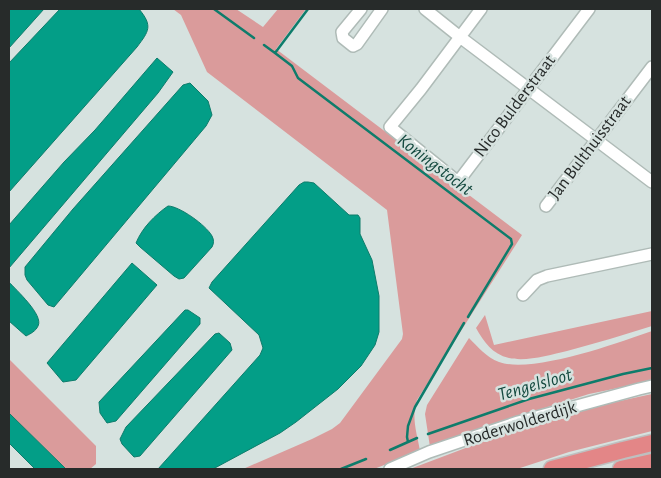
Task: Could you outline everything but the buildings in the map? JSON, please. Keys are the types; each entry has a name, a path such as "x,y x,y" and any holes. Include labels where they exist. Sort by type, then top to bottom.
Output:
{"highway":[{"path":"552,469 652,443"},
{"path":"621,469 652,462"}],"street":[{"path":"361,9 342,32 343,38 353,46 357,44 382,9"},
{"path":"426,9 460,37 652,182"},
{"path":"460,37 481,9"},
{"name":"Nico Bulderstraat","path":"460,37 390,127 458,182 589,9"},
{"name":"Jan Bulthuisstraat","path":"546,206 652,67"},
{"path":"523,295 537,280 547,276 652,254"},
{"name":"Roderwolderdijk","path":"390,469 429,452 518,422 652,386"}],"shaded area":[{"path":"44,9 9,48 9,10"},
{"path":"60,9 139,9 148,24 148,28 137,47 9,192 9,63"},
{"path":"173,9 236,9 263,27 278,9 306,9 276,49 522,235 417,400 415,419 420,451 374,469 243,469 312,439 340,423 402,339 403,334 387,210 207,72 181,15"},
{"path":"157,58 173,72 158,93 9,268 9,225"},
{"path":"190,83 208,101 212,115 206,126 54,307 48,305 27,280 25,267 73,209 183,85"},
{"path":"304,182 314,183 349,215 358,215 360,218 360,234 372,260 379,296 379,332 375,345 361,366 338,389 280,433 213,469 158,469 260,355 263,348 259,335 209,288 212,282 299,185"},
{"path":"168,206 179,209 198,222 209,232 213,240 212,247 184,278 179,279 136,243 149,222"},
{"path":"132,263 157,285 76,380 63,382 47,363"},
{"path":"9,282 33,309 39,321 37,328 26,336 9,321"},
{"path":"185,310 200,318 200,324 116,421 107,423 100,413 99,402"},
{"path":"652,311 652,326 567,351 530,359 509,358 498,354 485,343 476,328 485,315 494,345"},
{"path":"652,331 652,381 589,394 465,433 430,447 425,414 427,405 469,338 486,355 494,360 514,365 553,361 575,356"},
{"path":"219,333 230,343 232,350 140,456 134,457 120,439 126,427 215,334"},
{"path":"9,359 96,446 96,464 90,469 66,469 9,413"},
{"path":"652,394 652,431 569,452 517,469 410,469 560,414"},
{"path":"9,413 66,469 35,469 9,443"}],"waterway":[{"path":"214,9 254,38"},
{"path":"264,45 275,53 308,9"},
{"name":"Koningstocht","path":"275,53 292,66 298,78 511,239 512,244 468,317"},
{"name":"Koningstocht","path":"408,442 408,426 415,407 464,323"},
{"name":"Tengelsloot","path":"428,434 529,399 652,368"},
{"name":"Tengelsloot","path":"390,450 417,438"},
{"name":"Tengelsloot","path":"341,469 366,459"}]}
